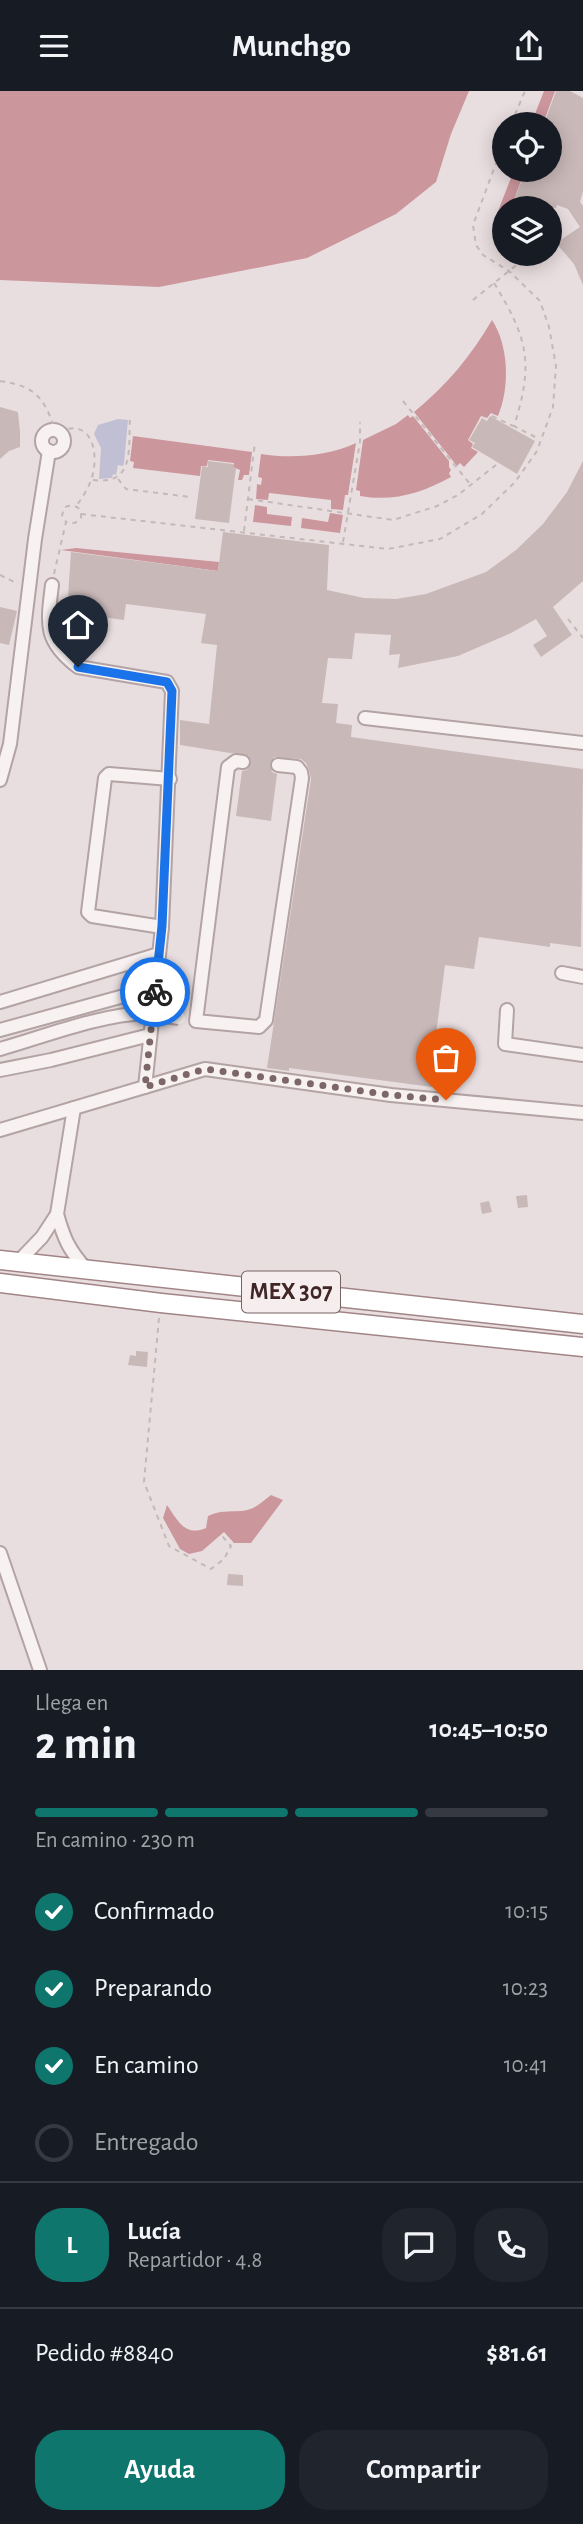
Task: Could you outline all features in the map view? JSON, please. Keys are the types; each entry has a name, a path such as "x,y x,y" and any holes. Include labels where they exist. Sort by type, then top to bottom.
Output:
{"highway":[{"name":"MEX 307","path":"9,1261 583,1324"},
{"name":"MEX 307","path":"0,1283 160,1303 583,1347"}],"lane":[{"path":"0,780 10,744 49,451 43,446 42,438 47,432 57,431"},
{"path":"52,585 48,619 51,636 56,647 69,660 78,667 167,682 172,691 162,926 145,1087"},
{"path":"365,718 583,743"},
{"path":"196,1021 228,767 236,761 243,762"},
{"path":"0,1049 129,1014 146,1013 259,1027 264,1025 302,778 297,767 278,765"},
{"path":"162,926 92,916 88,912 104,778 109,774 170,779"},
{"path":"0,1002 159,954"},
{"path":"562,973 583,977"},
{"path":"0,1030 202,977"},
{"path":"507,1010 505,1044 583,1055"},
{"path":"0,1070 51,1061 150,1035"},
{"path":"0,1130 205,1069 391,1095 583,1113"},
{"path":"9,1261 42,1237 57,1214 74,1108"},
{"path":"57,1214 64,1240 86,1269"},
{"path":"0,1553 40,1670"}],"path":[{"path":"515,112 525,91"},
{"path":"81,514 388,549 440,539 482,514 515,482 537,451 553,407 556,366 549,327 540,301 509,271 483,255 476,245 473,225 492,174"},
{"path":"472,300 515,266"},
{"path":"494,283 518,327 526,354 525,392 514,426"},
{"path":"0,380 21,384 32,390 47,409 57,431 78,427 89,436 93,452 92,479 77,506"},
{"path":"402,401 470,485"},
{"path":"492,416 541,439"},
{"path":"92,479 108,482 117,478 125,468 130,417"},
{"path":"343,543 360,442 360,422"},
{"path":"244,532 255,442"},
{"path":"248,499 393,520 436,506 496,465"},
{"path":"117,478 127,489 190,497"},
{"path":"77,506 81,514"},
{"path":"52,585 66,523 62,515 65,507 77,506"},
{"path":"66,523 75,523 81,514"},
{"path":"0,575 29,590"},
{"path":"568,619 583,638"},
{"path":"160,1303 144,1482 169,1546 211,1569 224,1559 231,1546 222,1536"}],"shaded area":[{"path":"0,91 469,91 451,134 436,182 396,214 307,258 159,287 0,280"},
{"path":"544,91 555,91 547,112 536,112"},
{"path":"509,182 521,182 515,196 504,196"},
{"path":"492,320 505,354 505,393 498,416 491,413 487,418 481,416 468,440 473,444 471,448 478,452 464,467 460,463 457,466 414,412 458,369"},
{"path":"408,415 410,418 413,416 449,461 451,477 407,495 384,498 360,496 360,491 356,490 363,440"},
{"path":"118,419 128,420 124,463 123,466 118,465 116,475 113,474 112,478 99,479 101,448 94,434 98,425"},
{"path":"133,436 252,452 249,475 238,480 240,470 233,467 234,463 208,460 207,466 201,466 200,476 133,468 134,462 130,461"},
{"path":"356,443 343,510 331,509 331,500 269,493 268,500 256,499 257,484 261,485 262,478 258,477 261,454 310,455 334,451"},
{"path":"255,505 267,507 267,514 292,517 291,526 253,522"},
{"path":"330,513 343,515 340,533 301,528 302,518 328,522"},
{"path":"76,548 219,562 218,571 61,550"},
{"path":"271,1495 283,1500 251,1543 234,1543 224,1532 202,1551 189,1554 180,1549 163,1518 167,1505 183,1526 199,1530 206,1528 208,1516 249,1509"}],"building":[{"path":"556,91 570,91 583,98 583,191 580,202 583,206 583,285 574,264 562,250 562,239 580,227 568,209 562,207 562,196 516,196 521,182 562,182 562,112 548,112"},
{"path":"0,407 18,412 20,447 9,451 0,459"},
{"path":"490,416 535,441 517,474 472,447 475,443 469,440 482,418 487,421"},
{"path":"208,461 233,464 236,468 229,523 195,519 202,466 208,467"},
{"path":"583,461 583,581 553,607 572,635 541,657 533,645 547,636 536,619 458,656 398,668 400,654 389,655 391,635 355,633 352,659 328,658 322,703 338,704 336,723 352,725 351,737 583,769 581,947 550,943 550,947 479,937 474,969 445,965 431,1073 444,1075 442,1083 433,1082 432,1087 289,1068 289,1071 267,1068 311,779 309,770 301,759 274,757 269,765 272,772 277,774 271,821 236,816 242,771 247,770 251,764 249,756 180,745 180,720 209,724 217,645 201,643 206,614 126,604 124,620 77,614 79,598 68,597 71,552 218,571 223,532 329,545 327,590 364,598 396,599 426,594 486,572 516,550 543,524 567,492"},
{"path":"0,607 17,611 9,645 0,643"},
{"path":"527,1195 528,1207 518,1208 516,1196"},
{"path":"489,1201 492,1212 482,1214 480,1203"},
{"path":"136,1351 148,1352 147,1367 128,1365 130,1355 136,1356"},
{"path":"228,1574 243,1575 243,1586 227,1585"}],"tunnel":[{"path":"243,762 278,765"}],"way so far":[{"path":"155,992 145,1087 205,1069 446,1100"}],"route":[{"path":"78,667 167,682 172,691 162,926 155,992"}]}
